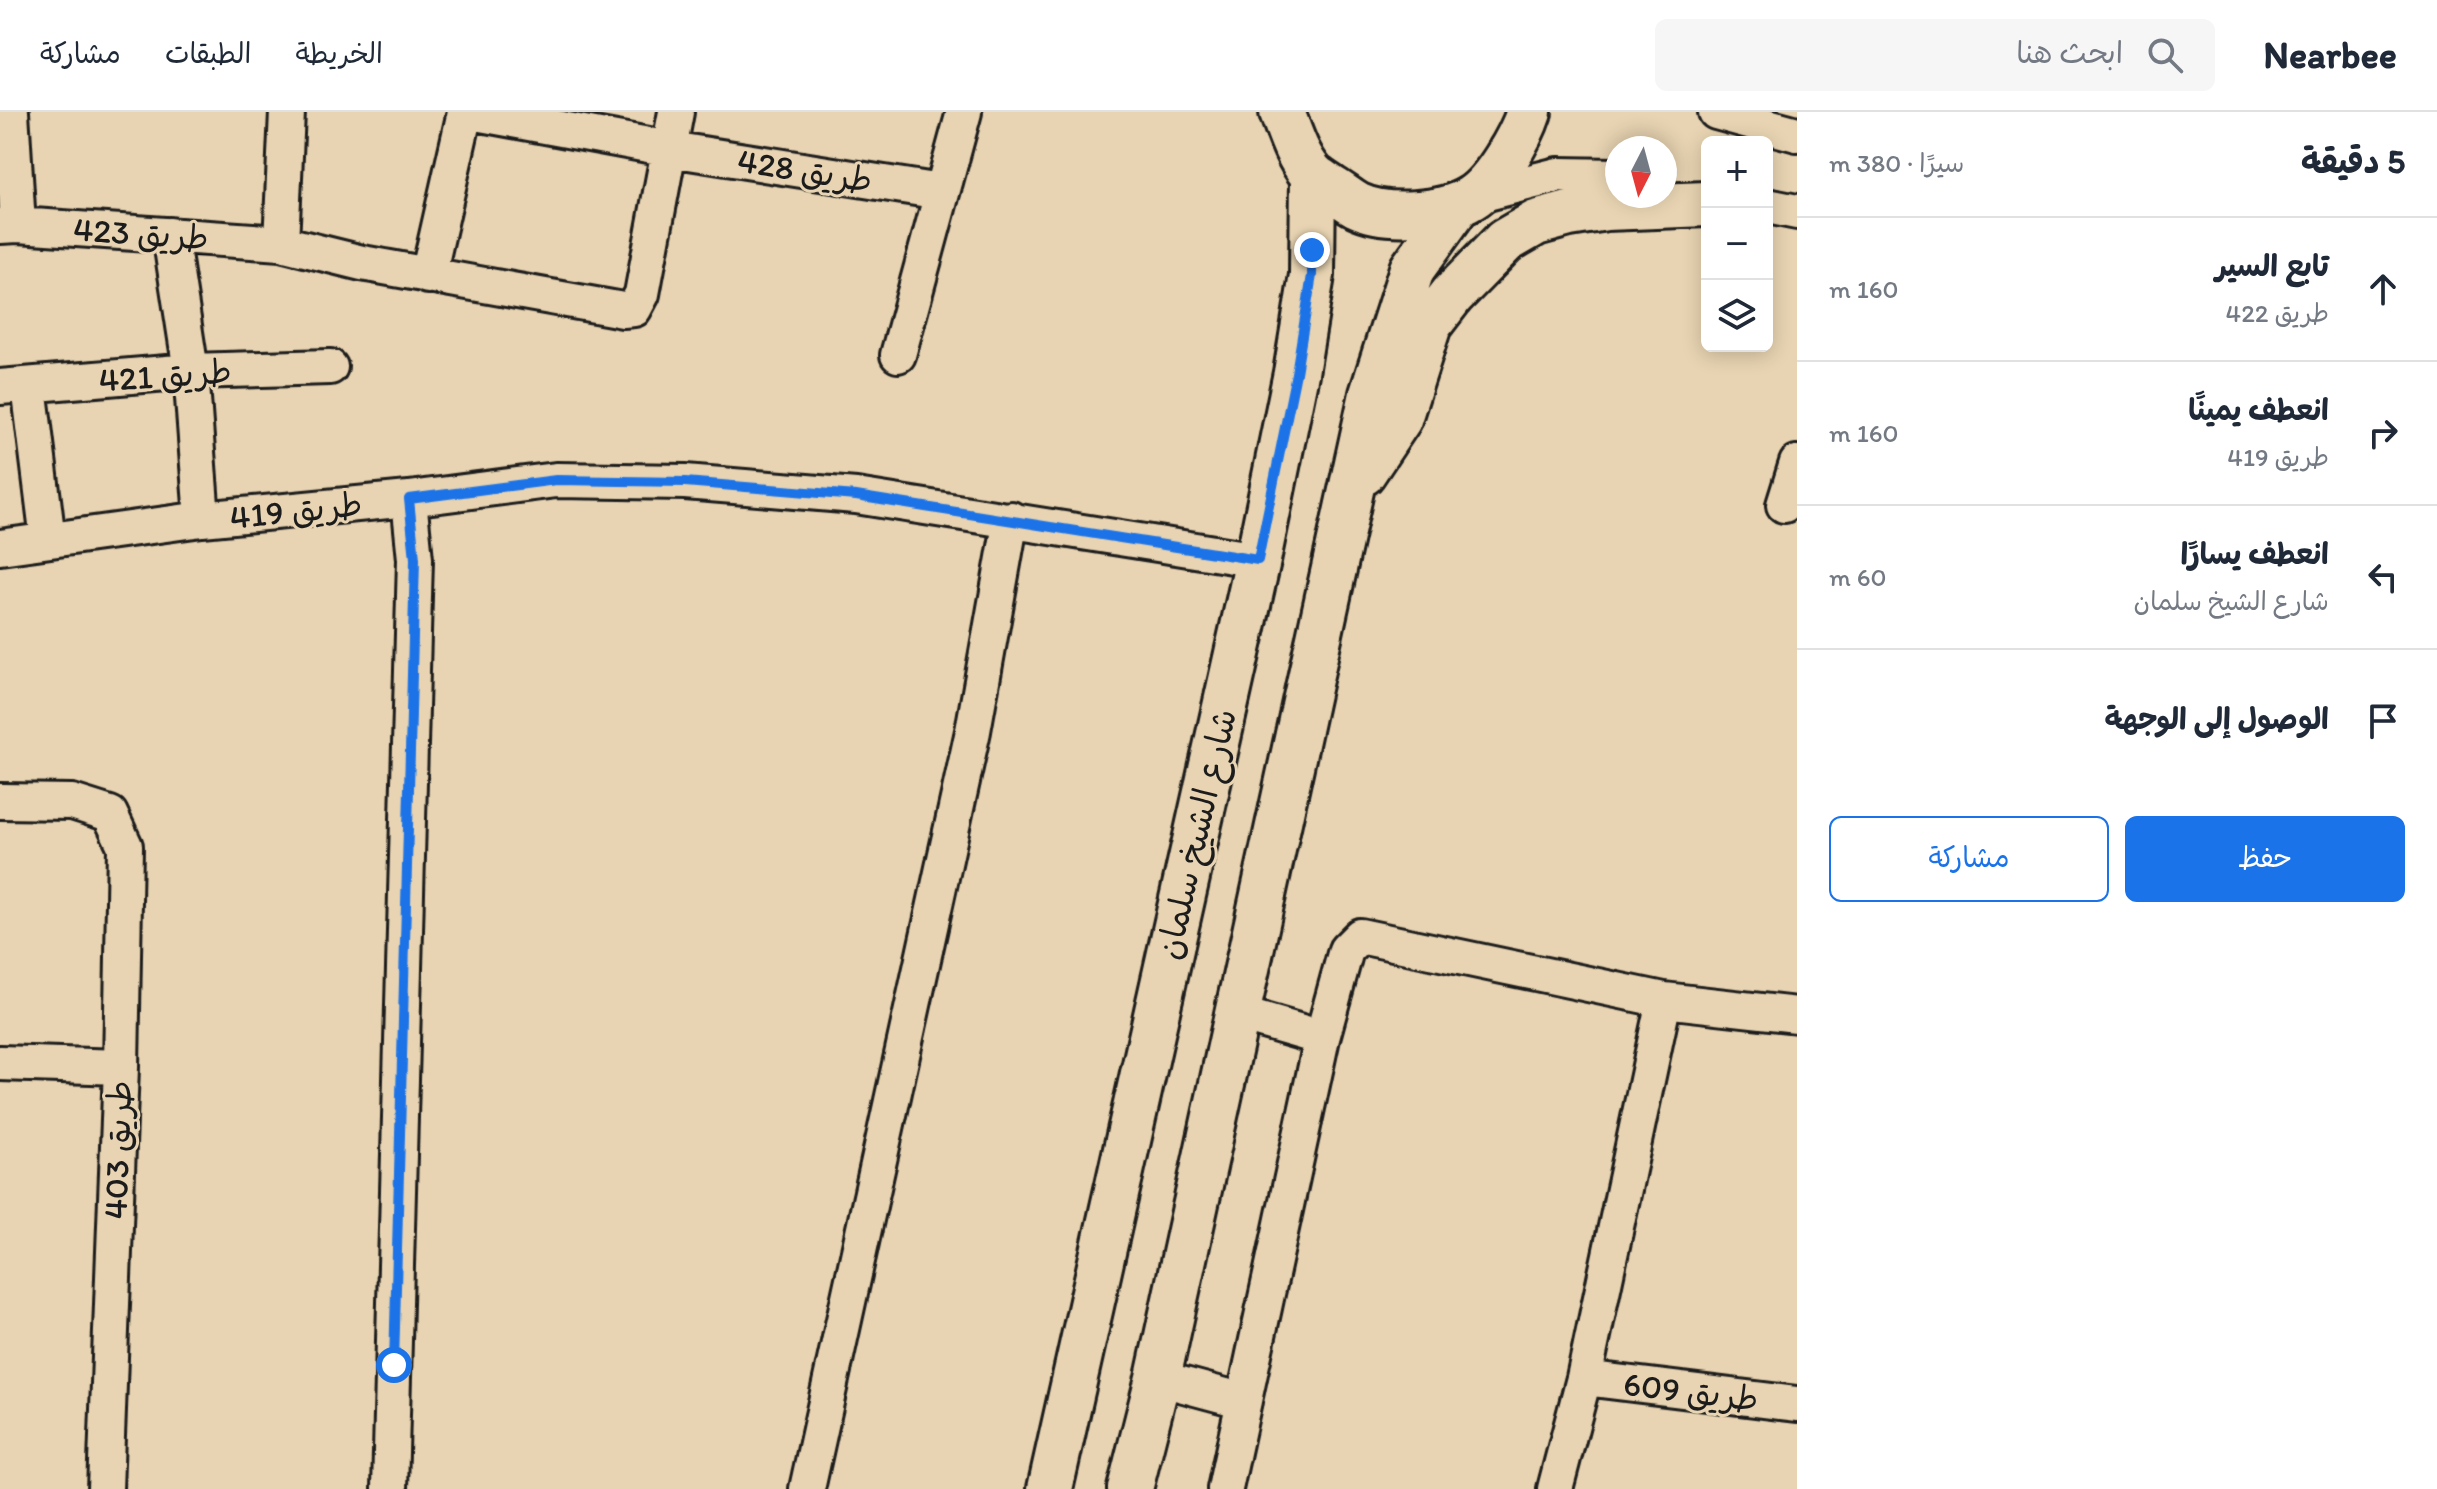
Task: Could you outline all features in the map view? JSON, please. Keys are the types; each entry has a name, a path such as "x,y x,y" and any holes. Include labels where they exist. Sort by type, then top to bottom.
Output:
{"main road":[{"path":"1282,112 1299,154 1313,175 1359,206 1400,214 1431,212 1466,201"},
{"path":"1130,1489 1158,1378 1372,394 1412,269 1466,201 1509,155 1523,131 1529,112"},
{"name":"شارع الشيخ سلمان","path":"1050,1489 1258,560 1296,373 1312,275 1313,175"},
{"path":"1348,495 1399,419 1429,325 1452,295 1505,241 1536,223 1581,212 1701,204"}],"street":[{"path":"9,226 11,112"},
{"path":"281,243 287,112"},
{"path":"428,276 467,112"},
{"name":"طريق 428","path":"467,112 670,149 941,192"},
{"path":"670,149 676,112"},
{"path":"898,355 964,112"},
{"path":"1716,112 1797,134"},
{"name":"طريق 423","path":"9,226 281,243 428,276 623,310 634,309 642,294 670,149"},
{"path":"1466,201 1558,175 1605,176"},
{"path":"1677,187 1701,193"},
{"path":"1773,207 1797,212"},
{"path":"170,235 191,371 202,519"},
{"name":"طريق 421","path":"15,386 191,371 330,367"},
{"path":"15,386 48,540"},
{"path":"1784,505 1797,463"},
{"name":"طريق 419","path":"0,547 202,519 409,499 556,480 685,482 856,496 1258,560"},
{"path":"390,1489 415,559 409,499"},
{"path":"807,1489 970,745 1011,519"},
{"name":"طريق 403","path":"0,801 72,802 110,814 125,846 121,1067 105,1489"},
{"path":"1225,1489 1322,1038 1346,950 1360,936 1664,1000 1797,1015"},
{"path":"1555,1489 1584,1378 1664,1000"},
{"path":"1236,1013 1322,1038"},
{"path":"0,1063 121,1067"},
{"path":"1158,1378 1244,1401"},
{"name":"طريق 609","path":"1584,1378 1797,1404"}],"route":[{"path":"394,1365 415,559 409,499 556,480 685,482 856,496 1258,560 1296,373 1312,275 1312,250"}]}
